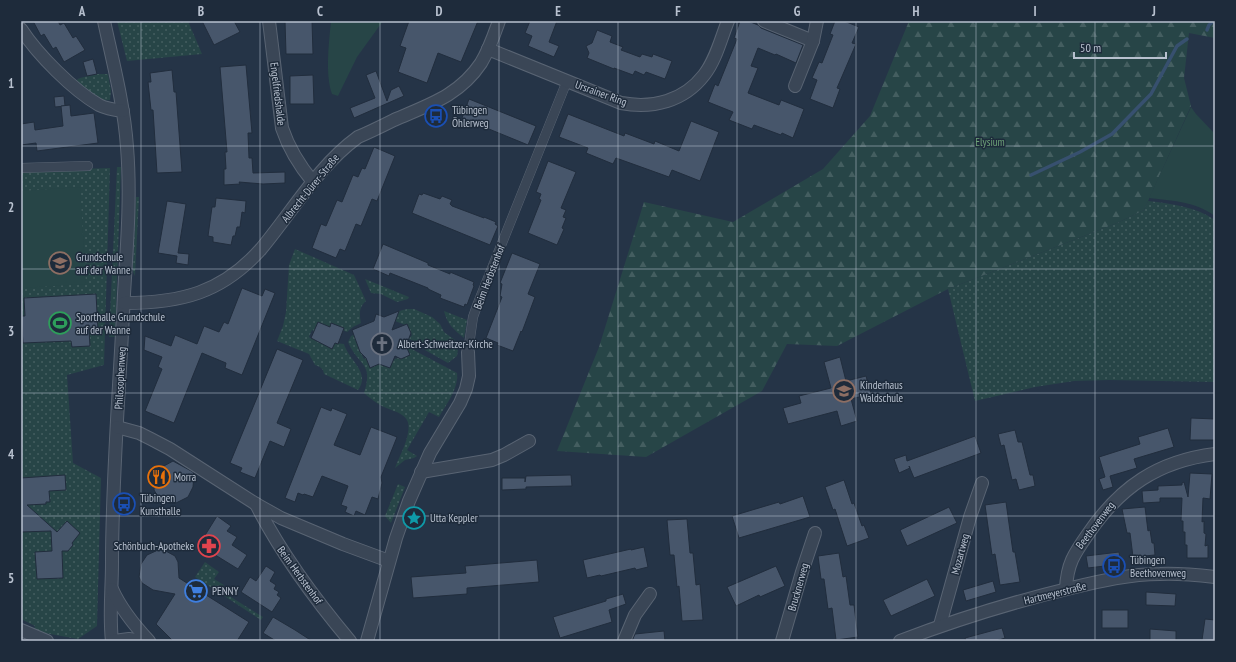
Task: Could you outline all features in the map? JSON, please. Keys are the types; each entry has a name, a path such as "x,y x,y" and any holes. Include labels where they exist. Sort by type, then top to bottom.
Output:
{"street":[{"name":"Philosophenweg","path":"104,21 120,91 126,133 128,164 128,215 118,427 114,474 111,588 113,641"},
{"name":"Engelfriedshalde","path":"269,21 282,128 287,144 296,160 313,182"},
{"path":"488,49 499,21"},
{"name":"Ursrainer Ring","path":"488,49 621,103 633,105 655,104 679,97 690,90 705,74 716,52 728,21"},
{"path":"764,21 813,41"},
{"path":"795,86 813,41 817,21"},
{"path":"21,29 45,58 77,89 100,106 110,110 123,111"},
{"name":"Albrecht-Dürer-Straße","path":"124,303 141,303 175,299 217,286 249,261 272,235 337,154 358,138 440,101 453,92 463,84 480,64 488,49"},
{"name":"Beim Herbstenhof","path":"367,641 389,561 407,506 430,453 460,403 466,389 469,376 468,352 473,318 478,303 567,81"},
{"path":"21,168 88,166"},
{"path":"118,427 151,438 281,518 389,561"},
{"path":"421,472 492,460 529,441"},
{"name":"Beethovenweg","path":"1066,589 1066,575 1076,550 1115,500 1143,478 1167,466 1189,458 1215,454"},
{"name":"Mozartweg","path":"940,625 970,517 982,483"},
{"name":"Beim Herbstenhof","path":"256,504 269,530 292,566 350,641"},
{"name":"Brucknerweg","path":"782,641 815,533"},
{"name":"Hartmeyerstraße","path":"900,641 940,625 1026,599 1112,579 1161,574 1215,577"},
{"path":"111,588 131,622 149,641"},
{"path":"624,641 635,615 650,594"},
{"path":"21,630 47,641"},
{"path":"113,641 129,639 142,641"}],"green space":[{"path":"117,21 188,21 202,54 127,61"},
{"path":"331,21 383,21 357,57 338,96 332,94 329,77 328,58"},
{"name":"Elysium","path":"909,21 1215,21 1215,38 1189,33 1184,78 1191,106 1144,210 1117,223 948,289 837,346 787,344 762,391 646,457 557,451 599,347 644,202 733,222 823,169 870,116"},
{"path":"97,74 108,74 111,91 110,100 96,97 75,81 80,78"},
{"path":"1191,107 1215,134 1215,216 1199,207 1175,201 1149,198"},
{"path":"117,167 121,167 115,337 109,337"},
{"path":"110,168 104,365 67,375 73,463 101,478 97,626 78,639 33,631 35,626 21,619 21,171"},
{"path":"80,187 86,284 21,288 21,191"},
{"path":"136,197 139,197 135,276 133,272 133,265"},
{"path":"1148,201 1191,209 1207,215 1215,220 1215,382 1109,380 1074,381 1035,387 975,401 948,289 1117,223 1144,210"},
{"path":"295,249 354,275 366,301 360,311 361,323 347,332 338,328 339,326 331,323 329,328 318,322 314,331 312,330 309,337 332,349 335,343 344,344 361,372 361,384 358,390 324,374 320,367 315,365 309,354 277,341 283,326 286,312 289,265"},
{"path":"365,279 409,297 408,299 397,302 381,294 371,293"},
{"path":"414,309 432,317 440,324 444,332 459,343 457,356 448,363 425,350 424,345 409,339 412,335 407,324 405,325 395,321 399,311"},
{"path":"444,311 467,320 464,338 451,326"},
{"path":"355,334 359,349 364,359 366,358 370,368 379,364 390,368 393,361 399,358 406,346 457,373 454,390 439,417 429,412 407,450 417,456 405,460 395,468 407,437 409,427 408,422 402,415 384,407 364,393 367,383 366,370 348,342 351,336"},
{"path":"398,484 405,487 391,523 385,516"},
{"path":"205,562 219,572 214,579 224,585 223,592 263,617 261,620 195,577"}],"building":[{"path":"33,21 58,21 60,25 64,23 73,38 76,36 85,50 64,62 56,47 53,49 44,34 41,36"},
{"path":"202,21 234,21 240,32 214,45"},
{"path":"285,21 312,21 313,54 286,54"},
{"path":"409,21 478,21 461,62 438,53 427,83 398,72 406,48 400,46"},
{"path":"530,21 557,21 549,42 559,46 554,57 528,46 532,36 525,33"},
{"path":"740,21 748,21 758,25 761,28 803,45 796,63 758,48 751,66 758,68 748,93 779,105 781,100 804,109 793,138 782,133 781,135 754,125 752,129 729,120 733,112 708,102 715,84 718,86 737,39 734,38"},
{"path":"835,21 844,21 859,27 852,43 856,44 837,88 840,89 833,108 810,99 817,80 812,78 819,62 822,63 833,35 830,34"},
{"path":"597,30 612,36 610,42 623,47 621,50 640,57 642,54 652,57 653,54 672,61 665,79 646,72 644,75 635,71 633,75 587,58 589,53 586,46 592,43"},
{"path":"93,59 97,74 87,76 83,62"},
{"path":"246,65 252,133 248,133 249,158 252,158 253,173 285,172 285,183 263,184 239,182 240,184 224,185 224,169 226,169 225,152 227,152 220,67"},
{"path":"172,70 174,92 176,92 182,172 157,173 153,110 151,110 148,82 151,82 150,73"},
{"path":"376,71 387,101 391,90 399,86 404,96 354,118 350,108 375,98 366,75"},
{"path":"313,75 314,104 290,104 290,76"},
{"path":"64,96 65,106 55,107 54,97"},
{"path":"469,99 536,126 528,145 462,118"},
{"path":"70,105 71,116 94,113 98,143 37,151 36,143 21,145 21,124 34,122 35,130 63,126 61,106"},
{"path":"568,114 624,136 625,133 654,144 655,141 679,151 691,121 719,132 700,181 672,170 669,177 616,158 613,164 586,153 588,148 559,137"},
{"path":"374,147 395,156 377,201 372,199 361,226 356,224 345,251 340,249 336,258 312,248 321,224 326,226 337,200 342,202 353,175 358,177 362,168 365,169"},
{"path":"548,161 576,172 561,208 566,210 563,217 566,218 562,228 564,229 557,245 528,233 541,200 539,199 541,194 536,192"},
{"path":"423,193 440,199 442,196 452,200 450,204 452,206 496,222 495,224 498,226 490,245 412,213 419,194 422,195"},
{"path":"216,198 246,201 245,213 242,212 240,227 237,227 231,245 213,242 213,237 208,236 212,207 215,207"},
{"path":"167,201 186,204 178,253 189,254 188,265 176,263 177,256 158,253"},
{"path":"383,244 428,263 428,265 474,282 467,305 465,304 464,307 440,298 441,295 428,288 390,273 389,276 373,269"},
{"path":"512,253 540,264 528,294 535,297 513,351 497,345 498,343 486,338 502,297 500,296 502,284 500,283"},
{"path":"242,288 262,296 265,289 275,293 242,375 225,368 226,363 202,353 174,423 145,411 162,369 158,367 162,357 144,350 145,336 171,346 175,335 197,344 204,326 219,332 224,322 228,324"},
{"name":"Sporthalle Grundschule auf der Wanne","path":"96,294 98,330 89,330 90,346 72,347 71,341 23,343 21,316 25,316 24,298"},
{"name":"Albert-Schweitzer-Kirche","path":"399,311 392,330 407,324 411,333 406,346 410,355 401,359 395,356 390,368 379,364 370,368 366,358 360,352 352,330 374,321 376,314 384,317"},
{"path":"318,322 330,327 331,323 344,328 338,344 335,343 332,349 311,338"},
{"path":"277,349 303,360 277,423 291,429 284,447 270,441 255,478 240,472 242,468 230,463"},
{"name":"Kinderhaus Waldschule","path":"840,357 846,381 866,376 871,394 851,399 857,421 841,426 837,411 788,424 783,408 801,403 799,396 831,388 824,362"},
{"path":"321,407 331,411 332,408 347,414 334,445 360,455 371,427 397,437 381,477 382,483 378,499 372,497 365,515 356,511 354,516 345,512 347,507 341,505 348,486 322,476 313,497 298,493 295,502 285,498"},
{"path":"1191,418 1215,419 1215,440 1190,440"},
{"path":"1168,428 1174,447 1134,459 1137,468 1110,476 1113,487 1103,490 1099,479 1105,477 1099,457 1140,444 1138,437"},
{"path":"1015,430 1018,442 1022,442 1030,475 1033,475 1035,486 1019,490 1016,479 1012,480 1004,445 1001,446 998,434"},
{"path":"975,436 981,453 914,478 910,468 899,473 894,459 906,455 907,461"},
{"path":"173,461 193,472 193,487 188,497 176,503 169,503 157,495 154,490 155,477 162,467"},
{"path":"1190,473 1212,474 1210,499 1203,498 1202,522 1204,521 1204,533 1206,534 1205,546 1208,545 1208,558 1187,558 1185,532 1183,532 1183,521 1181,521 1182,498 1160,498 1160,502 1143,503 1142,491 1158,490 1158,486 1182,485 1184,482 1188,497"},
{"path":"65,475 66,490 49,491 50,502 46,502 46,504 27,505 57,532 67,521 80,533 68,551 62,551 63,578 37,579 35,552 52,551 51,531 21,532 21,478"},
{"path":"571,475 572,486 526,487 526,489 502,490 502,478 525,478 525,482 526,476"},
{"path":"844,480 852,504 854,503 862,526 864,525 869,538 847,546 835,509 833,510 825,487"},
{"path":"803,496 810,517 739,538 732,516 779,502 780,504"},
{"path":"1006,502 1013,552 1015,552 1020,582 1000,585 995,554 992,555 985,505"},
{"path":"949,507 957,523 907,546 900,530"},
{"path":"1145,507 1148,531 1150,530 1152,543 1154,543 1155,555 1133,557 1130,533 1127,533 1122,509"},
{"path":"217,516 231,526 227,531 237,537 232,545 247,555 238,569 199,545"},
{"path":"687,519 690,553 693,553 696,585 700,584 703,620 682,621 679,586 677,587 674,555 670,555 667,520"},
{"path":"644,547 648,567 636,570 635,568 587,578 583,560"},
{"path":"158,550 164,550 175,556 178,562 179,578 249,622 237,641 173,641 156,624 175,594 153,590 142,583 139,577 141,564 147,555"},
{"path":"1119,552 1121,564 1088,568 1086,556"},
{"path":"839,553 843,577 846,576 850,605 854,605 858,637 836,640 832,608 828,609 824,579 821,579 818,556"},
{"path":"537,560 539,582 467,588 467,594 413,598 411,577 466,573 465,566"},
{"path":"266,566 275,572 270,581 276,585 274,589 279,592 277,595 281,598 272,612 241,592 250,577 256,581"},
{"path":"776,566 785,586 760,597 759,595 736,606 727,587"},
{"path":"927,579 935,596 891,616 883,600"},
{"path":"993,581 996,592 966,601 963,590"},
{"path":"1146,592 1176,594 1175,606 1146,605"},
{"path":"623,594 626,604 609,610 612,622 560,638 553,617 606,601 606,599"},
{"path":"1102,610 1128,610 1128,628 1102,628"},
{"path":"273,617 312,641 276,641 263,633"},
{"path":"1205,619 1215,620 1215,641 1202,640"},
{"path":"1002,628 1005,638 996,641 966,641 965,638"},
{"path":"1150,629 1176,631 1176,641 1150,641"},
{"path":"664,631 665,641 632,641 635,634"}],"waterway":[{"path":"1207,30 1209,25 1214,21"},
{"path":"1031,175 1080,152 1112,134 1151,94 1177,46 1187,39"}],"place":[{"name":"Tübingen Öhlerweg","path":"436,116"},
{"name":"Grundschule auf der Wanne","path":"60,263"},
{"name":"Sporthalle Grundschule auf der Wanne","path":"60,323"},
{"name":"Albert-Schweitzer-Kirche","path":"382,344"},
{"name":"Kinderhaus Waldschule","path":"844,391"},
{"name":"Morra","path":"159,477"},
{"name":"Tübingen Kunsthalle","path":"124,504"},
{"name":"Utta Keppler","path":"414,518"},
{"name":"Schönbuch-Apotheke","path":"209,546"},
{"name":"Tübingen Beethovenweg","path":"1114,566"},
{"name":"PENNY","path":"196,591"}]}
